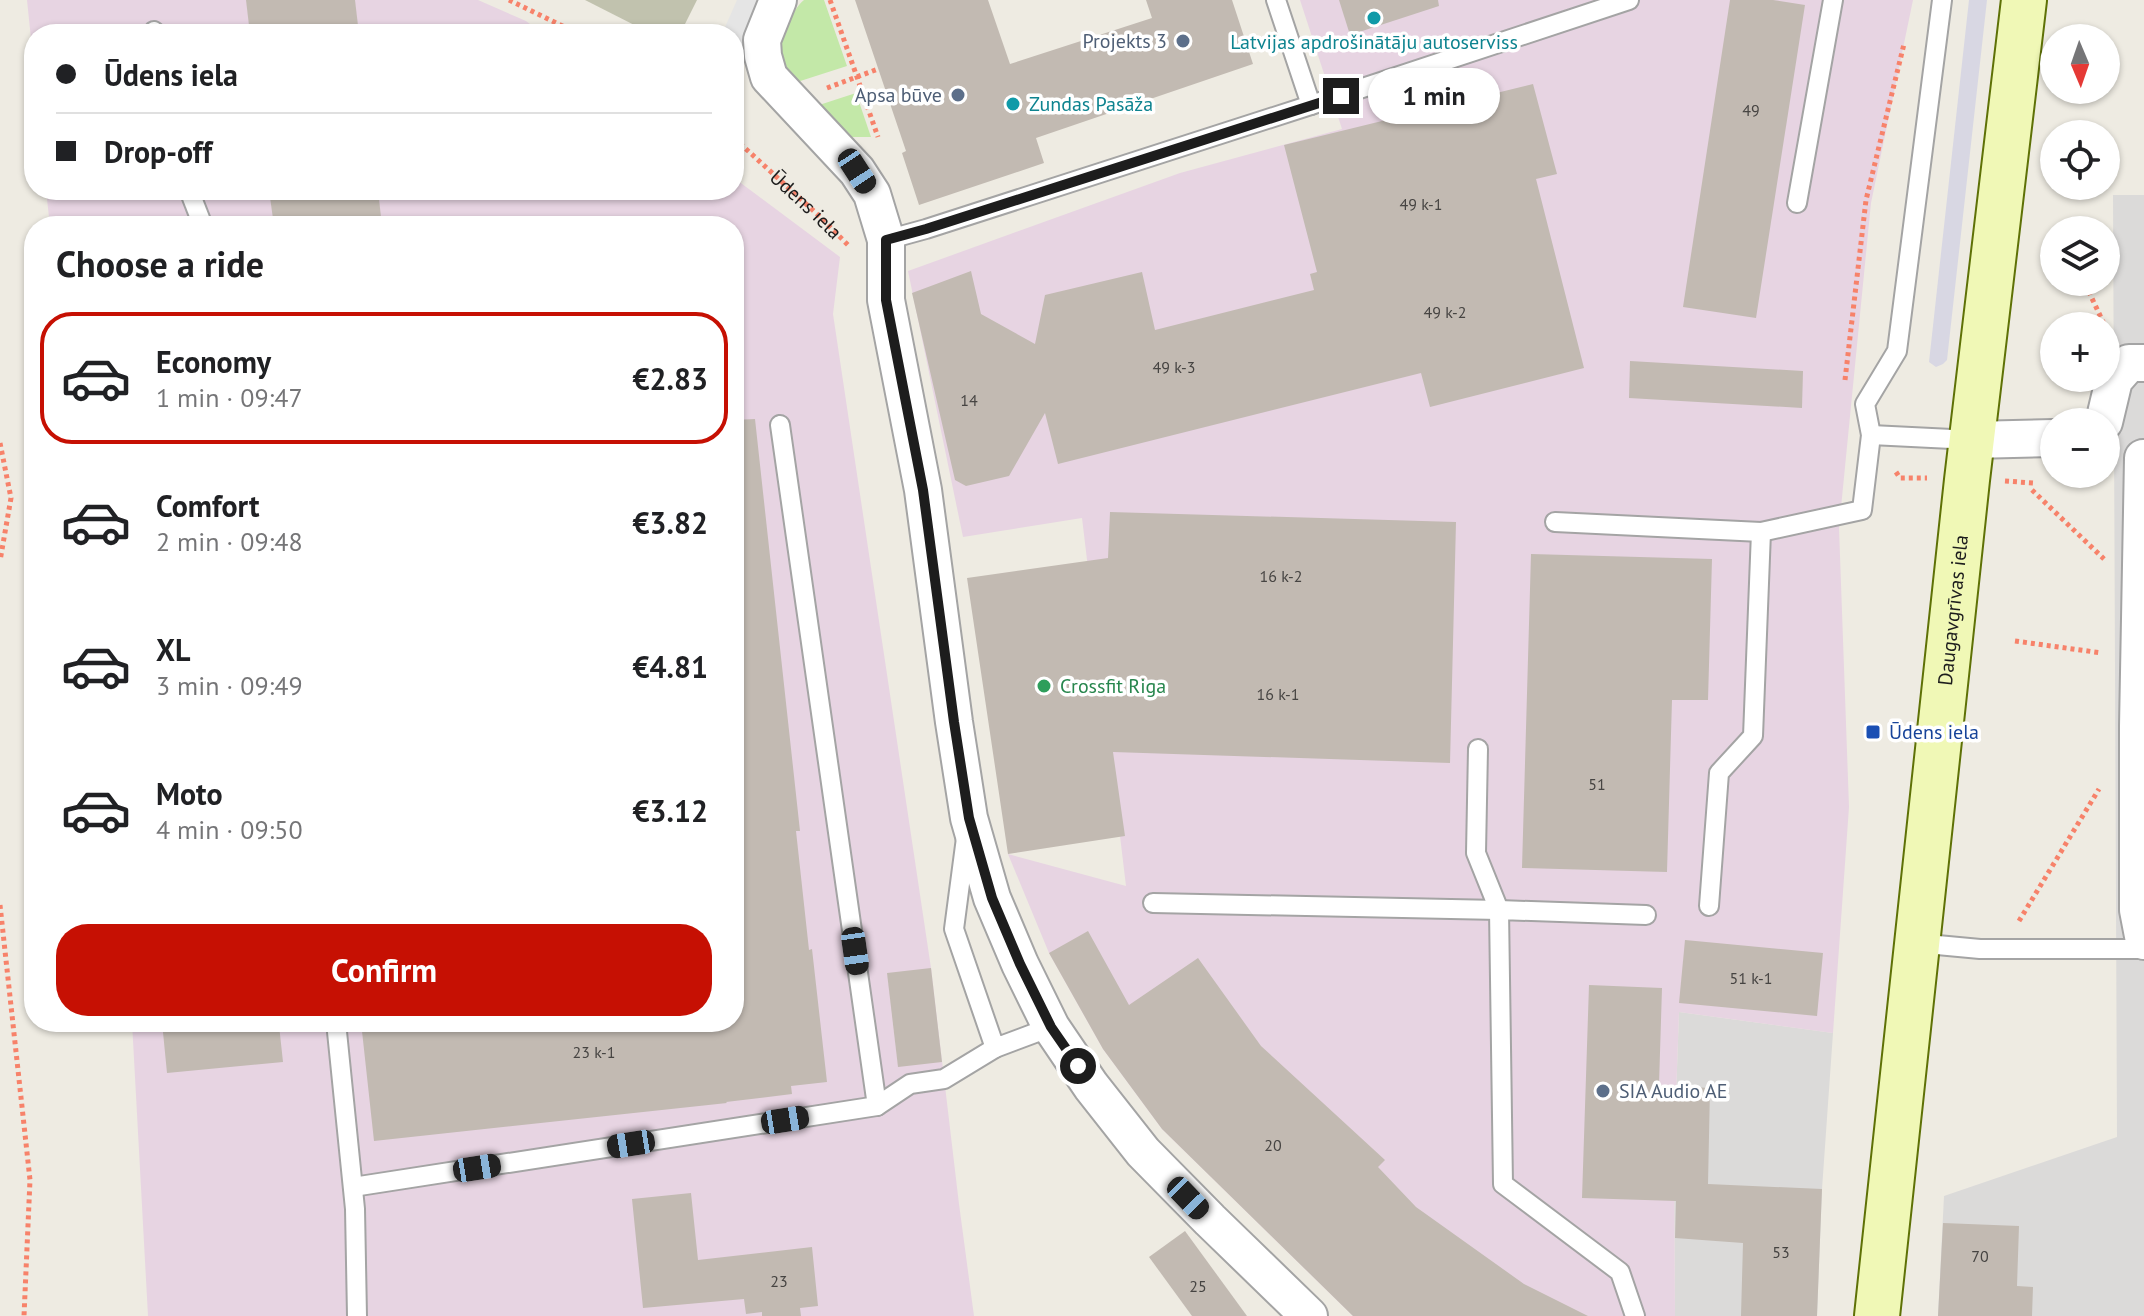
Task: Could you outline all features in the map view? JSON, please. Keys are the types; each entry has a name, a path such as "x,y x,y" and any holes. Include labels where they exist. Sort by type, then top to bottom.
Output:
{"main road":[{"name":"Daugavgrīvas iela","path":"1877,1316 1972,440 2024,0"}],"street":[{"path":"778,0 762,40 769,77 857,171 872,194 886,240 886,300 923,490 969,818 992,898 1051,1027 1091,1086 1143,1152 1309,1316"},
{"path":"2107,408 2114,380 2129,363 2144,363"},
{"path":"1972,440 2040,438"},
{"path":"2120,448 2143,458 2138,910 2144,941"}],"lane":[{"path":"1276,0 1311,105"},
{"path":"886,240 1311,105 1626,0"},
{"path":"1797,203 1833,0"},
{"path":"1555,522 1761,532 1862,510 1871,435 1865,404 1897,351 1942,0"},
{"path":"780,425 877,1106"},
{"path":"1871,435 1972,440"},
{"path":"1709,906 1719,773 1753,736 1761,532"},
{"path":"1478,749 1476,853 1499,910 1503,1184 1620,1272 1635,1316"},
{"path":"969,818 954,929 995,1048"},
{"path":"1153,903 1646,915"},
{"path":"1916,943 1980,949 2144,949"},
{"path":"353,1187 877,1106 910,1084 944,1079 995,1048 1051,1027"},
{"path":"337,1032 355,1209 357,1316"}],"path":[{"path":"509,0 558,24"},
{"path":"830,0 882,147"},
{"path":"1845,381 1866,200 1908,31"},
{"path":"861,75 878,69"},
{"name":"Ūdens iela","path":"744,147 852,249 886,240"},
{"path":"1871,435 1900,478"},
{"path":"0,443 11,498 0,561"},
{"path":"2032,490 2105,560 2141,580"},
{"path":"2015,641 2139,658"},
{"path":"2015,929 2105,780"},
{"path":"0,905 30,1180 24,1316"}],"shaded area":[{"path":"27,0 478,0 530,24 29,24"},
{"path":"585,0 697,0 685,24 632,24"},
{"path":"737,0 765,0 744,48 744,24 726,24"},
{"path":"1300,0 1913,0 1871,203 1839,528 1849,807 1833,1033 1679,1012 1674,1154 1675,1316 1353,1316 1162,1129 1103,1049 1049,953 1008,854 1126,886 1082,518 963,537 908,271 1180,173 1342,129"},
{"path":"1969,0 1987,0 1947,360 1936,367 1929,362"},
{"path":"744,185 840,257 833,314 931,968 974,1316 148,1316 133,1032 744,1032 744,216 49,216 47,200 744,200"},
{"path":"2120,195 2144,195 2144,1316 1938,1316 1944,1196 2117,1137 2114,488 2120,488 2120,408 2114,408 2114,392 2120,392 2120,312 2113,312 2113,296 2120,296 2120,216 2113,216 2113,200 2120,200"},
{"path":"1679,1012 1833,1033 1817,1316 1675,1316 1674,1154"}],"green space":[{"path":"804,0 824,0 847,66 791,84 780,60 781,46 790,19"},
{"path":"856,93 871,137 841,137 813,107"}],"building":[{"path":"246,0 355,0 358,24 249,24"},
{"name":"Zundas Pasāža","path":"855,0 988,0 1010,64 1152,18 1146,0 1232,0 1253,64 1036,138 1044,163 919,205 902,153 906,151"},
{"name":"Latvijas apdrošinātāju autoserviss","path":"1339,0 1438,0 1439,6 1350,35"},
{"path":"1730,0 1773,0 1805,5 1756,318 1683,307"},
{"path":"1533,84 1557,174 1536,179 1584,368 1430,407 1421,373 1058,464 1045,413 1009,476 966,486 955,480 912,293 971,271 981,314 1035,344 1045,295 1142,272 1155,330 1314,290 1310,274 1317,272 1284,145"},
{"path":"270,200 379,200 381,216 273,216"},
{"path":"1630,361 1803,371 1802,408 1629,398"},
{"path":"755,419 800,831 796,831 827,1082 791,1086 792,1094 727,1103 374,1141 362,1032 744,1032 744,420"},
{"path":"1110,512 1456,522 1450,763 1113,752 1125,836 1008,854 967,578 1108,558"},
{"path":"1531,554 1712,559 1708,700 1672,700 1667,872 1522,868"},
{"path":"1088,931 1129,1005 1198,958 1261,1046 1385,1160 1378,1167 1416,1207 1524,1284 1588,1316 1353,1316 1162,1129 1103,1049 1049,953"},
{"path":"1685,940 1823,953 1817,1016 1679,1003"},
{"path":"931,968 942,1062 898,1067 887,973"},
{"path":"1589,985 1662,988 1659,1085 1710,1088 1708,1184 1822,1189 1817,1316 1741,1316 1743,1243 1675,1238 1676,1201 1582,1198"},
{"path":"163,1032 280,1032 283,1062 167,1073"},
{"path":"691,1193 698,1260 812,1247 818,1306 800,1308 801,1316 762,1316 762,1312 746,1314 744,1299 643,1308 632,1199"},
{"path":"1943,1223 2019,1226 2017,1286 2033,1287 2032,1316 1938,1316"},
{"path":"1185,1231 1247,1316 1192,1316 1149,1257"}],"place":[{"name":"Latvijas apdrošinātāju autoserviss","path":"1374,18"},
{"name":"Projekts 3","path":"1183,41"},
{"name":"Apsa būve","path":"958,95"},
{"name":"Zundas Pasāža","path":"1013,104"},
{"name":"Crossfit Riga","path":"1044,686"},
{"name":"Ūdens iela","path":"1873,732"},
{"name":"SIA Audio AE","path":"1603,1091"}],"route":[{"path":"1078,1066 1051,1027 1020,964 992,898 969,818 923,490 886,300 886,240 1341,96"}]}
